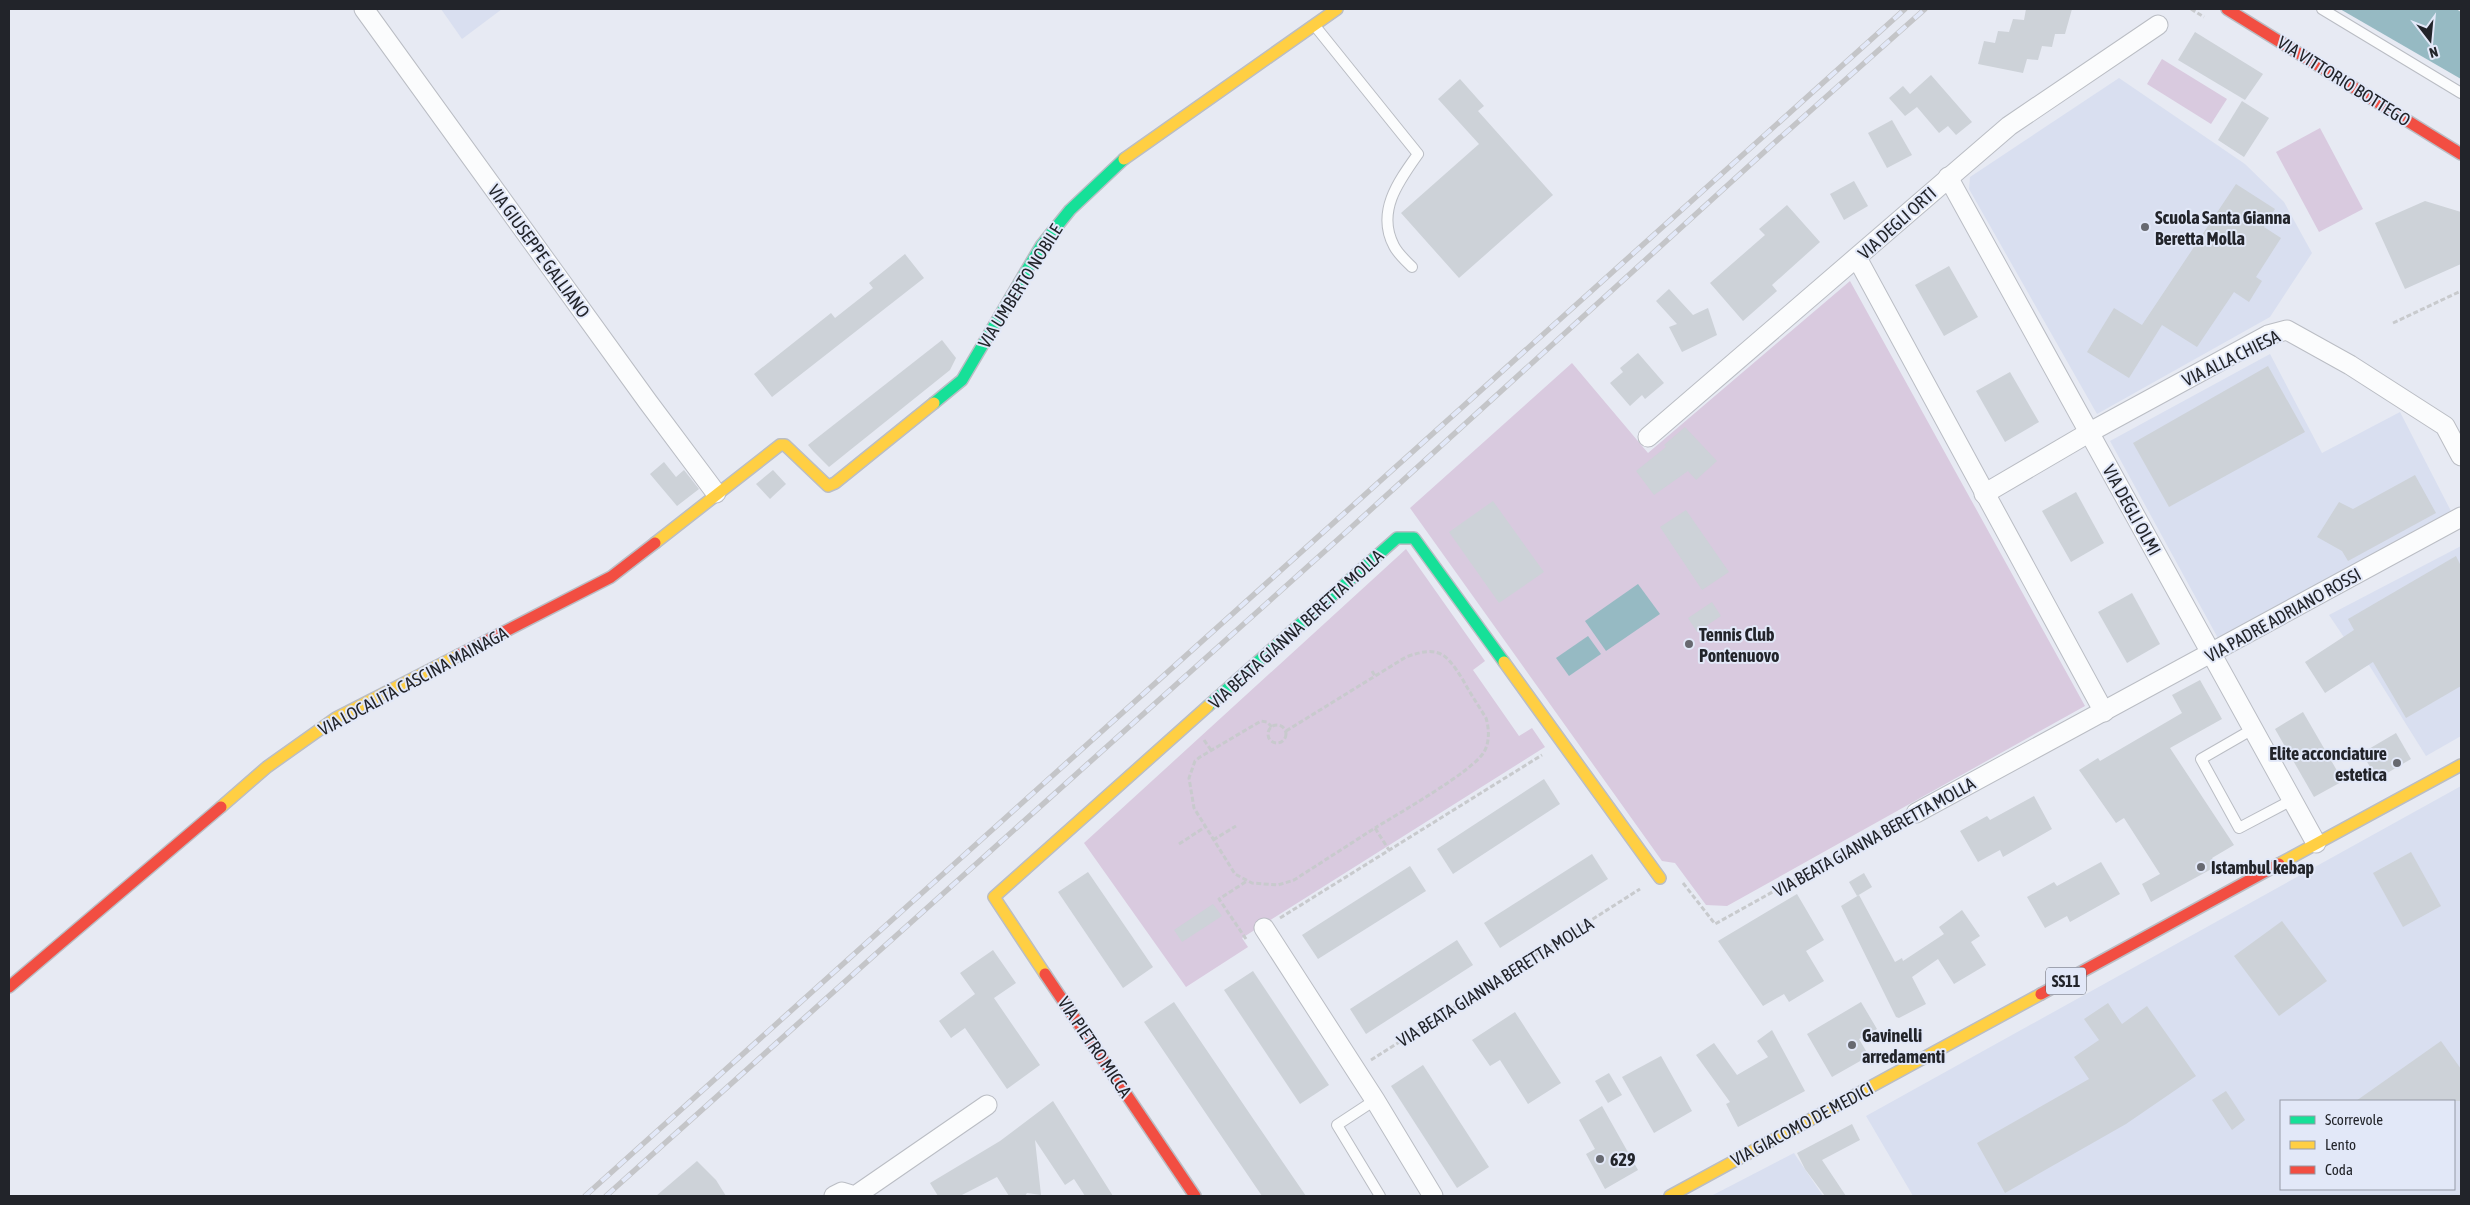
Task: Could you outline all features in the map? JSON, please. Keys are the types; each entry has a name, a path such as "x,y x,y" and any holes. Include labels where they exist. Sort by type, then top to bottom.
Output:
{"street":[{"name":"VIA GIUSEPPE GALLIANO","path":"364,9 642,394 716,492"},
{"name":"VIA UMBERTO NOBILE","path":"716,492 780,445 785,444 824,484 828,486 835,483 962,380 1041,246 1070,210 1096,184 1122,162 1337,9"},
{"name":"VIA VITTORIO BOTTEGO","path":"2227,9 2461,154"},
{"name":"VIA DEGLI ORTI","path":"1648,437 2009,126 2158,24"},
{"name":"VIA DEGLI OLMI","path":"1948,177 2316,844"},
{"path":"1857,258 2104,712"},
{"name":"VIA ALLA CHIESA","path":"1984,494 2090,432 2268,335 2287,330 2350,365 2445,426 2461,456"},
{"name":"VIA LOCALITÀ CASCINA MAINAGA","path":"9,987 267,767 336,718 611,577 716,492"},
{"name":"VIA PADRE ADRIANO ROSSI","path":"2104,712 2461,518"},
{"name":"VIA BEATA GIANNA BERETTA MOLLA","path":"994,897 1397,538 1414,538 1660,878"},
{"name":"VIA BEATA GIANNA BERETTA MOLLA","path":"1916,813 2104,712"},
{"name":"VIA GIACOMO DE MEDICI","path":"1670,1196 2461,765"},
{"name":"VIA PIETRO MICCA","path":"994,897 1194,1196"},
{"path":"1264,928 1375,1100 1433,1196"},
{"path":"834,1196 842,1192 856,1196 878,1189 987,1105"}],"lane":[{"path":"2322,9 2461,93"},
{"path":"1314,25 1418,154 1398,182 1385,218 1394,247 1412,267"},
{"path":"2253,729 2201,759 2239,828 2292,800"},
{"path":"1375,1100 1337,1125 1380,1196"}],"path":[{"path":"2393,323 2461,291"},
{"path":"1272,727 1267,722 1254,724 1211,750 1195,762 1189,778 1194,808 1235,874 1247,881 1278,886 1294,880 1474,764 1486,748 1488,734 1486,718 1447,656 1436,652 1415,653 1286,731"},
{"path":"1372,671 1375,676"},
{"path":"1272,727 1280,726 1286,731"},
{"path":"1272,727 1269,732 1269,738 1276,744 1285,740 1286,731"},
{"path":"1247,881 1219,899 1246,940 1562,743"},
{"name":"VIA BEATA GIANNA BERETTA MOLLA","path":"1356,1070 1660,878 1676,874 1715,924 1916,813"},
{"path":"1179,844 1205,826"},
{"path":"1213,840 1236,826"},
{"path":"1375,828 1389,850"}],"shaded area":[{"path":"441,9 502,9 462,39"},
{"path":"2340,9 2456,9 2461,12 2461,79"},
{"path":"2162,59 2227,99 2211,124 2147,84"},
{"name":"Scuola Santa Gianna Beretta Molla","path":"2119,78 2245,164 2284,202 2312,253 2270,317 2097,414 1969,189 1970,177"},
{"path":"2320,128 2363,209 2319,232 2276,152"},
{"name":"Tennis Club Pontenuovo","path":"1850,281 2085,706 1727,906 1706,905 1675,863 1662,861 1410,508 1572,363 1648,453"},
{"path":"2270,354 2322,453 2400,412 2452,513 2219,640 2110,441"},
{"path":"2461,546 2461,736 2426,756 2369,665 2364,667 2329,615"},
{"path":"1406,549 1485,661 1473,670 1519,736 1532,728 1545,747 1242,938 1248,947 1186,987 1084,843"},
{"path":"1638,584 1660,614 1606,651 1585,621"},
{"path":"1588,636 1601,654 1569,676 1556,658"},
{"path":"2461,786 2461,1196 1913,1196 1866,1116"},
{"path":"1794,1153 1823,1196 1711,1196"}],"building":[{"path":"2026,9 2072,9 2065,34 2055,34 2052,47 2042,46 2038,60 2027,59 2023,73 1978,64 1984,41 1995,43 1998,31 2009,32 2013,19 2024,20"},
{"path":"2195,32 2263,74 2245,100 2178,60"},
{"path":"1931,75 1972,122 1956,135 1948,126 1939,133 1917,107 1905,116 1889,98 1903,86 1910,94"},
{"path":"1460,79 1484,106 1478,111 1553,195 1459,278 1401,213 1479,144 1438,99"},
{"path":"2242,101 2269,118 2244,157 2218,140"},
{"path":"1892,120 1912,155 1887,168 1868,133"},
{"path":"1854,181 1868,206 1844,220 1830,194"},
{"path":"2236,184 2275,209 2264,227 2281,238 2256,277 2262,281 2249,302 2234,292 2197,347 2162,325 2129,378 2087,352 2114,308 2142,325"},
{"path":"2425,201 2461,212 2461,264 2405,289 2375,223"},
{"path":"1787,205 1820,242 1772,285 1777,291 1743,321 1710,283 1765,235 1759,229"},
{"path":"905,254 924,278 772,397 754,374 831,313 835,318 873,288 869,283"},
{"path":"1949,266 1978,317 1944,336 1915,285"},
{"path":"1669,289 1693,315 1708,308 1717,335 1682,352 1669,327 1677,324 1656,301"},
{"path":"942,340 956,358 950,370 829,467 808,445"},
{"path":"1638,353 1664,383 1645,399 1642,395 1630,406 1610,383 1623,372 1620,368"},
{"path":"2268,366 2305,432 2169,507 2133,443"},
{"path":"2010,372 2039,422 2005,442 1976,391"},
{"path":"1685,427 1717,461 1696,480 1688,471 1654,495 1636,471 1666,447 1664,445"},
{"path":"664,462 676,477 684,470 699,489 677,506 650,474"},
{"path":"773,470 786,484 770,499 756,484"},
{"path":"2415,475 2436,513 2348,561 2342,551 2317,537 2339,502 2353,509"},
{"path":"2076,492 2104,543 2071,562 2042,511"},
{"path":"1493,501 1544,572 1499,603 1449,532"},
{"path":"1686,510 1729,572 1702,590 1660,527"},
{"path":"2456,556 2461,566 2461,686 2406,718 2373,662 2325,693 2305,662 2354,630 2348,619"},
{"path":"2132,593 2160,644 2127,663 2098,612"},
{"path":"1712,602 1721,616 1697,632 1688,618"},
{"path":"2200,680 2222,719 2170,748 2234,845 2212,858 2217,866 2151,902 2142,884 2160,874 2124,818 2116,823 2079,770 2098,758 2100,761 2182,713 2172,695"},
{"path":"2303,712 2343,781 2314,797 2275,729"},
{"path":"2396,733 2411,759 2377,779 2362,753"},
{"path":"1544,779 1560,804 1453,874 1437,849"},
{"path":"2034,796 2052,829 2003,857 2000,850 1978,862 1960,831 1987,816 1990,820"},
{"path":"2411,852 2441,906 2403,927 2373,873"},
{"path":"1592,854 1608,879 1500,948 1484,923"},
{"path":"2101,862 2120,894 2070,922 2067,916 2045,928 2027,897 2054,882 2057,886"},
{"path":"1410,866 1426,891 1318,959 1302,935"},
{"path":"1088,872 1153,967 1123,988 1058,892"},
{"path":"1864,873 1872,887 1857,896 1849,882"},
{"path":"1797,894 1824,940 1806,951 1824,981 1789,1002 1784,994 1763,1006 1718,941"},
{"path":"1859,895 1895,962 1902,958 1903,961 1944,934 1939,927 1962,910 1980,936 1971,942 1986,965 1954,984 1938,959 1912,977 1926,1004 1899,1018 1896,1017 1841,906"},
{"path":"1213,904 1222,916 1182,942 1174,930"},
{"path":"2282,921 2327,981 2279,1016 2234,956"},
{"path":"1457,940 1473,965 1366,1034 1350,1009"},
{"path":"993,950 1016,983 994,998 1040,1065 1007,1089 965,1028 951,1038 939,1021 975,994 960,973"},
{"path":"1253,971 1329,1085 1300,1104 1224,990"},
{"path":"1174,1002 1306,1196 1262,1196 1144,1022"},
{"path":"1861,1002 1877,1029 1859,1039 1869,1056 1832,1077 1807,1034"},
{"path":"2108,1003 2122,1024 2147,1006 2196,1076 2126,1124 2005,1193 1977,1143 2089,1079 2074,1057 2099,1040 2084,1019"},
{"path":"1515,1012 1561,1083 1528,1104 1500,1060 1490,1066 1472,1040"},
{"path":"1772,1030 1805,1091 1738,1127 1726,1104 1730,1102 1696,1055 1714,1043 1737,1075 1768,1057 1757,1041"},
{"path":"2441,1041 2461,1069 2461,1101 2357,1100"},
{"path":"1661,1056 1692,1111 1654,1133 1622,1077"},
{"path":"1423,1065 1489,1167 1457,1188 1391,1086"},
{"path":"1609,1073 1622,1095 1608,1103 1595,1081"},
{"path":"2226,1091 2245,1120 2232,1130 2212,1100"},
{"path":"1053,1101 1113,1196 1085,1196 1074,1179 1065,1185 1035,1140 1041,1195 1027,1193 1025,1196 1009,1196 997,1177 960,1196 938,1196 930,1183 1000,1141"},
{"path":"1602,1106 1638,1170 1605,1189 1586,1154 1595,1149 1579,1120"},
{"path":"1852,1124 1860,1140 1822,1160 1846,1196 1825,1196 1805,1169 1797,1153"},
{"path":"697,1161 716,1180 726,1196 656,1196"}],"railway":[{"path":"585,1196 1905,9"},
{"path":"606,1196 1344,534 1773,144 1925,9"}],"traffic: fast":[{"path":"934,403 962,380 1041,246 1070,210 1124,159"},
{"path":"1208,706 1397,538 1414,538 1504,662"}],"traffic: slow":[{"path":"1124,159 1337,9"},
{"path":"655,543 780,445 785,445 828,486 835,483 934,403"},
{"path":"221,807 267,767 336,718 459,655"},
{"path":"1504,662 1660,878"},
{"path":"1045,974 994,897 1208,706"},
{"path":"2279,864 2461,765"},
{"path":"1670,1196 2041,994"}],"traffic: jam":[{"path":"2227,9 2461,154"},
{"path":"459,655 611,577 655,543"},
{"path":"9,987 221,807"},
{"path":"2041,994 2279,864"},
{"path":"1045,974 1195,1196"}],"place":[{"name":"Scuola Santa Gianna Beretta Molla","path":"2145,227"},
{"name":"Tennis Club Pontenuovo","path":"1689,644"},
{"name":"Elite acconciature estetica","path":"2397,763"},
{"name":"Istambul kebap","path":"2201,867"},
{"name":"Gavinelli arredamenti","path":"1852,1045"},
{"name":"629","path":"1600,1159"}]}
